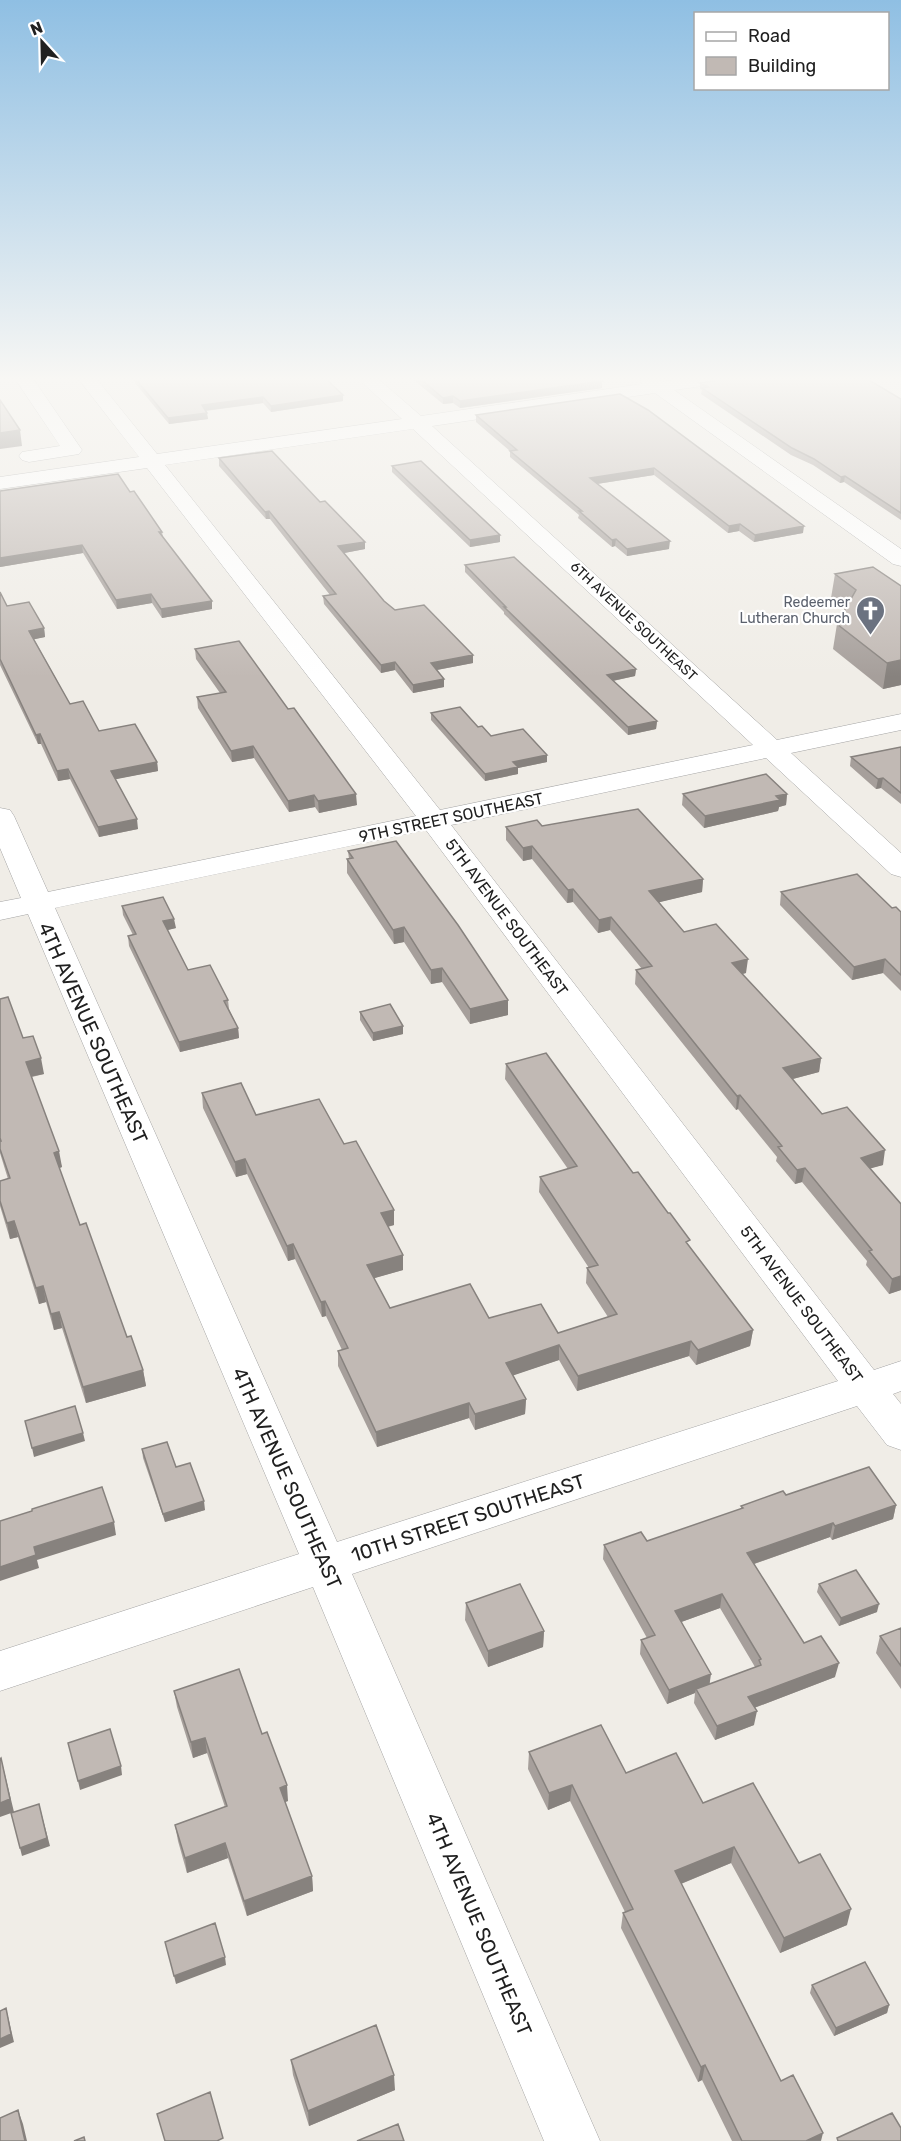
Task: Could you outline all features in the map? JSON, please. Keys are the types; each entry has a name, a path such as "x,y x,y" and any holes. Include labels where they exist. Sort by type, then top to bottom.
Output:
{"street":[{"path":"0,483 40,477"},
{"name":"5TH AVENUE SOUTHEAST","path":"165,477 434,821 883,1382 901,1434"},
{"name":"6TH AVENUE SOUTHEAST","path":"477,477 901,868"},
{"path":"785,477 901,559"},
{"name":"9TH STREET SOUTHEAST","path":"18,907 901,722"},
{"name":"4TH AVENUE SOUTHEAST","path":"0,816 18,907 325,1564 572,2141"},
{"name":"10TH STREET SOUTHEAST","path":"0,1671 883,1382"}],"building":[{"path":"98,477 120,477 130,492 134,491 162,532 159,532 212,601 161,609 151,594 116,600 82,545 0,558 0,491"},
{"path":"235,477 296,477 320,502 325,501 365,542 338,546 384,601 395,610 424,605 473,655 431,663 444,679 413,685 395,662 381,665 323,596 336,594 269,511 265,512"},
{"path":"404,477 438,477 500,535 470,540"},
{"path":"541,477 597,477 590,478 670,541 627,549 616,539 612,540 579,511 582,511"},
{"path":"666,477 738,477 804,526 755,535 740,524 729,526"},
{"path":"846,477 901,477 901,513"},
{"path":"514,557 636,669 607,675 657,721 628,727 504,607 506,607 465,565"},
{"name":"Redeemer Lutheran Church","path":"873,567 901,586 901,660 887,663 837,624 856,590 835,574"},
{"path":"0,592 7,606 29,602 44,628 29,631 70,704 83,701 99,731 135,724 157,762 111,771 137,819 98,827 68,769 57,771 40,734 36,735 0,659"},
{"path":"239,641 288,709 294,708 356,794 318,801 314,795 288,801 253,746 231,751 197,697 226,692 195,649"},
{"path":"460,707 478,727 482,726 491,736 523,729 547,755 513,762 518,767 485,774 431,713"},
{"path":"901,747 901,793 883,778 878,779 851,757"},
{"path":"766,774 787,794 776,796 780,800 705,816 683,794"},
{"path":"638,809 703,879 649,891 684,932 716,924 748,959 732,963 821,1058 783,1068 822,1114 847,1107 885,1150 861,1158 901,1204 901,1276 892,1279 869,1251 872,1250 805,1168 797,1170 778,1147 782,1146 740,1095 737,1096 636,970 652,966 611,917 599,920 573,889 568,890 532,846 523,848 506,827 537,820 542,826"},
{"path":"396,841 458,925 508,1000 470,1009 442,968 431,970 404,927 393,930 347,859 353,858 348,851"},
{"path":"857,874 892,908 896,907 901,912 901,975 885,959 854,967 781,892"},
{"path":"163,897 174,919 163,921 188,970 210,965 228,1000 224,1001 238,1028 179,1042 128,936 136,934 122,906"},
{"path":"8,997 23,1038 33,1036 41,1058 26,1062 59,1151 54,1153 80,1225 86,1223 127,1337 131,1336 143,1370 83,1387 59,1312 51,1314 43,1286 36,1288 14,1221 7,1223 0,1201 0,1181 10,1178 0,1149 0,999"},
{"path":"390,1004 403,1026 373,1033 360,1012"},
{"path":"546,1053 633,1173 638,1172 670,1213 690,1240 686,1242 753,1330 698,1350 691,1341 578,1376 559,1345 506,1363 526,1399 475,1414 469,1403 376,1432 338,1351 348,1348 325,1301 321,1302 293,1244 287,1246 245,1159 235,1162 202,1093 241,1083 256,1115 319,1099 344,1144 356,1141 394,1210 381,1213 403,1255 367,1265 390,1308 470,1284 489,1318 541,1304 558,1333 617,1314 587,1268 598,1265 540,1177 577,1166 506,1064"},
{"path":"75,1406 83,1433 32,1448 25,1421"},
{"path":"167,1442 176,1467 190,1463 204,1501 163,1514 142,1449"},
{"path":"869,1467 896,1505 835,1526 833,1523 747,1553 804,1643 821,1636 839,1663 748,1697 757,1711 717,1726 696,1689 761,1665 759,1660 761,1659 722,1594 675,1611 711,1674 669,1690 641,1640 655,1635 604,1545 641,1532 647,1541 743,1508 741,1506 783,1491 786,1495"},
{"path":"102,1487 114,1522 34,1547 36,1555 0,1567 0,1521"},
{"path":"856,1570 879,1604 841,1618 819,1584"},
{"path":"520,1584 544,1631 488,1651 466,1603"},
{"path":"901,1628 901,1666 880,1636"},
{"path":"239,1669 262,1734 267,1732 287,1785 280,1788 312,1876 244,1901 225,1843 185,1858 175,1825 227,1806 205,1738 191,1742 174,1691"},
{"path":"601,1725 626,1773 676,1753 703,1803 753,1783 799,1863 820,1854 851,1909 784,1938 734,1847 675,1871 781,2081 793,2075 823,2133 806,2141 742,2141 705,2065 701,2067 623,1913 633,1909 572,1785 549,1793 529,1752"},
{"path":"110,1729 121,1766 78,1781 68,1743"},
{"path":"0,1759 10,1799 0,1803"},
{"path":"39,1804 47,1838 20,1848 11,1813"},
{"path":"215,1923 225,1957 174,1976 165,1942"},
{"path":"865,1962 889,2005 836,2028 812,1985"},
{"path":"6,2008 11,2034 0,2039 0,2011"},
{"path":"376,2025 394,2075 308,2111 291,2060"},
{"path":"210,2092 223,2138 217,2141 165,2141 157,2114"},
{"path":"18,2110 25,2141 0,2141 0,2118"},
{"path":"892,2113 901,2128 901,2141 838,2141 837,2138"},
{"path":"398,2124 404,2141 357,2141"}],"place":[{"name":"Redeemer Lutheran Church","path":"871,636"}]}
